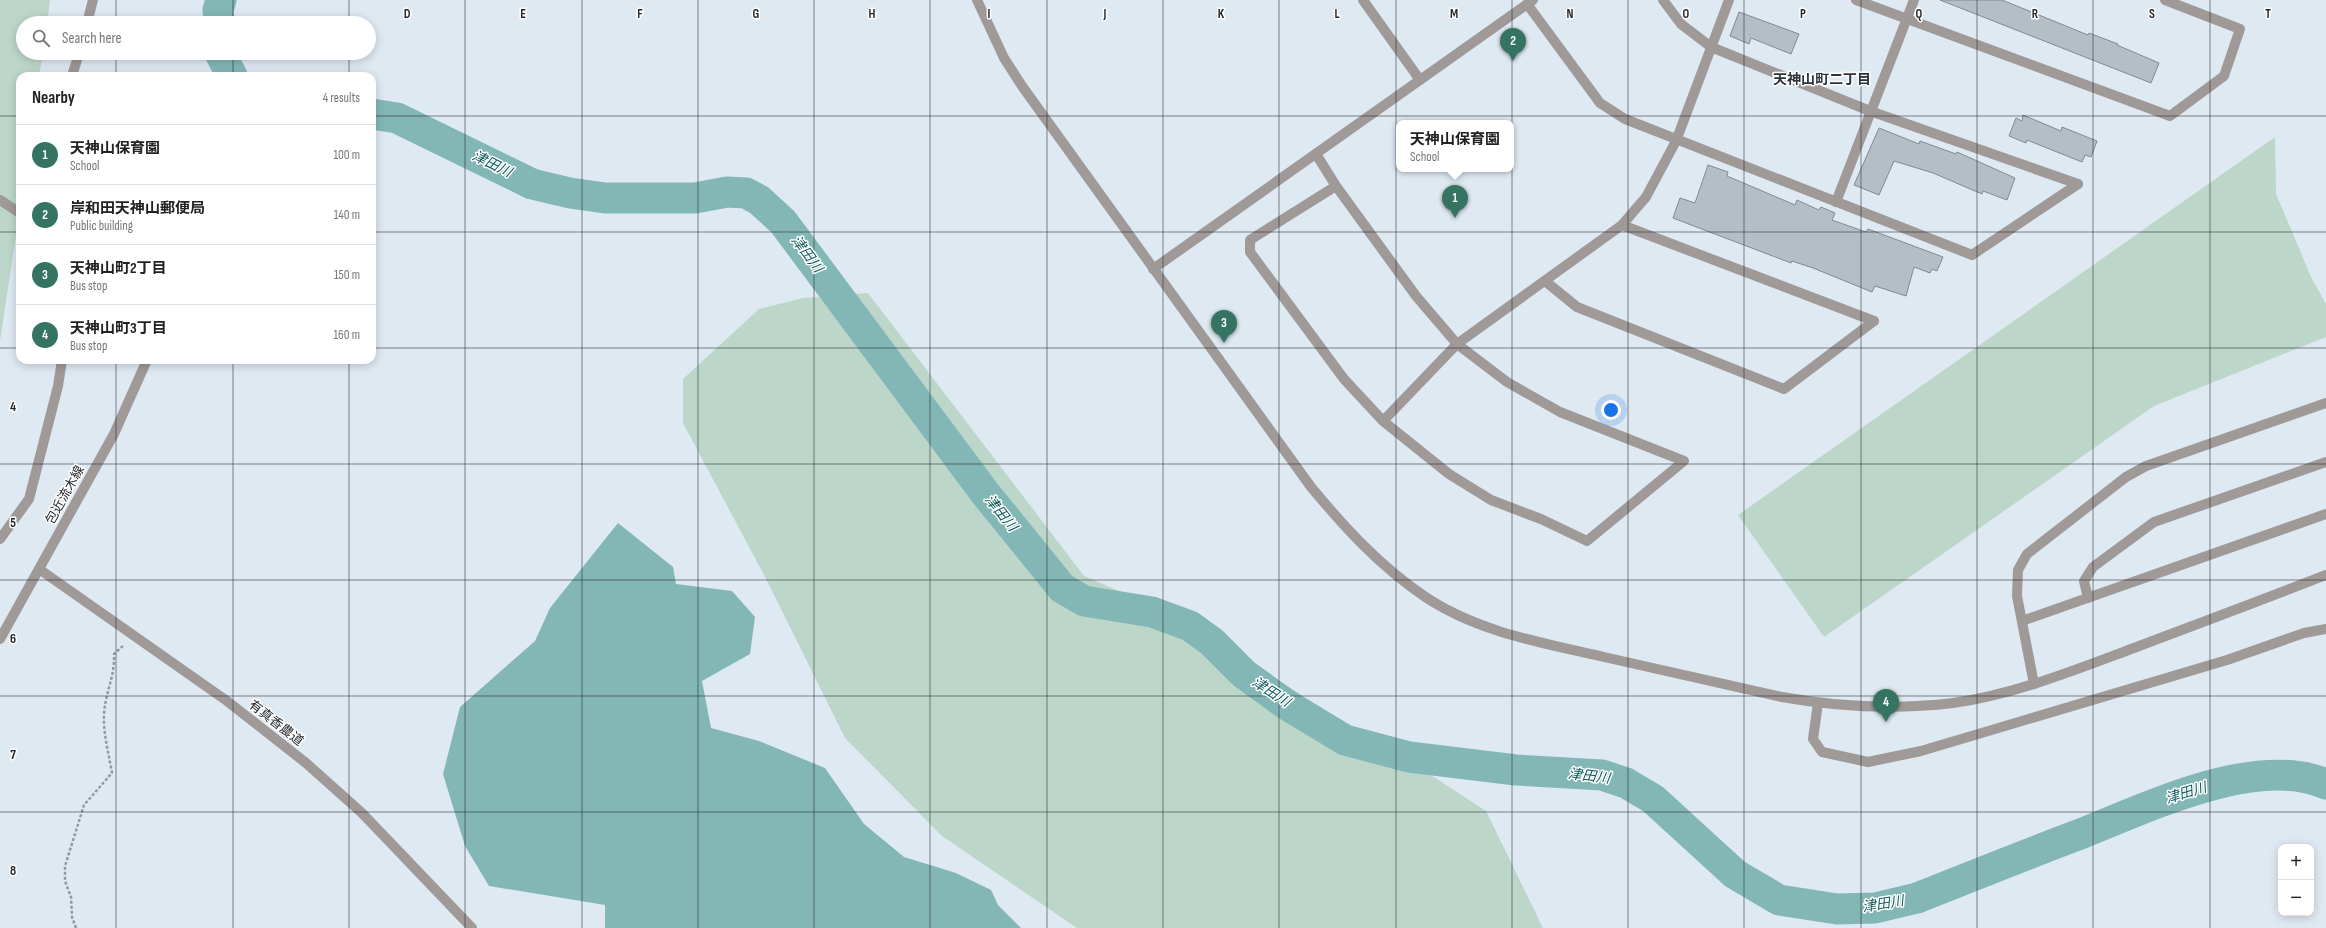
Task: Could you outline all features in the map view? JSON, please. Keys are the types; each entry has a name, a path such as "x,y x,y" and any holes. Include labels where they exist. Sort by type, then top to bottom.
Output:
{"street":[{"path":"89,16 93,0"},
{"path":"977,0 1004,58 1022,86 1311,488 1347,530 1389,569 1425,597 1473,622 1520,638 1818,703 1864,707 1908,707 1986,697 2055,678 2326,575"},
{"path":"1363,0 1420,80"},
{"path":"1153,269 1530,2 1600,102 1625,119 1676,141 1972,255 2078,184 1870,111 1711,47 1680,24 1663,0"},
{"path":"1383,421 1457,344 1622,225 1646,198 1676,141 1729,0"},
{"path":"1856,0 2170,116 2224,76 2240,28 2165,0"},
{"path":"1836,202 1914,0"},
{"path":"73,72 77,60"},
{"path":"1316,154 1336,186 1416,296 1457,344 1507,382 1560,412 1684,460 1586,541 1541,520 1491,500 1449,474 1383,421 1344,380 1250,252 1250,240 1336,186"},
{"path":"0,200 16,210"},
{"path":"1544,280 1577,308 1784,389 1874,321 1622,225"},
{"path":"0,539 29,498 58,386 61,364"},
{"name":"包近流木線","path":"0,639 114,434 145,364"},
{"path":"2034,684 2017,596 2018,570 2027,554 2126,477 2146,466 2326,403"},
{"path":"2088,598 2084,581 2093,567 2154,522 2326,462"},
{"path":"2022,621 2326,514"},
{"name":"有真香農道","path":"39,569 227,701 306,763 362,813 472,928"},
{"path":"1818,703 1813,739 1822,752 1868,762 1921,751 2227,660 2304,633 2326,629"}],"path":[{"path":"76,928 72,917 71,897 65,882 65,866 84,805 112,773 104,716 105,701 115,670 114,654 134,636"}],"shaded area":[{"path":"0,0 50,0 48,16 16,16 16,60 42,60 40,72 16,72 16,235 0,341"},
{"path":"2275,137 2276,194 2312,279 2326,304 2326,337 2154,406 1824,637 1738,515"},
{"path":"868,293 1084,576 1187,620 1312,702 1420,768 1486,811 1543,928 1077,928 942,836 845,738 764,575 683,423 683,379 759,309 803,298"},
{"path":"618,523 673,567 676,584 732,591 755,617 750,654 702,681 711,728 759,741 825,768 864,824 904,857 956,873 991,890 998,905 1021,928 605,928 605,905 489,886 465,846 443,774 460,707 535,641 550,608"}],"building":[{"path":"1940,0 2002,0 2088,35 2089,33 2118,44 2117,45 2159,63 2151,83"},
{"path":"1739,12 1799,34 1791,54 1751,38 1749,44 1730,36"},
{"path":"2023,115 2061,131 2062,127 2097,141 2091,157 2085,155 2082,162 2027,140 2026,143 2009,136 2016,118 2022,121"},
{"path":"1879,128 1919,144 1920,141 1956,154 1957,152 2015,178 2007,200 1983,191 1982,194 1933,173 1894,161 1879,195 1854,185"},
{"path":"1708,165 1728,172 1727,176 1795,205 1797,200 1819,210 1821,207 1835,213 1832,220 1866,232 1868,229 1943,257 1937,271 1932,269 1930,273 1914,267 1906,296 1875,286 1872,292 1813,268 1792,261 1791,263 1673,218 1680,198 1695,203"}],"waterway":[{"name":"津田川","path":"218,16 218,10 221,0"},
{"name":"津田川","path":"224,60 230,72"},
{"name":"津田川","path":"376,115 397,118 532,184 570,193 605,198 695,198 727,192 746,193 759,200 783,222 985,493 1062,588 1084,601 1152,612 1190,626 1212,642 1244,674 1287,705 1345,740 1409,757 1516,770 1602,775 1626,783 1653,799 1735,874 1779,900 1837,909 1875,908 1917,898 2170,798 2203,788 2236,779 2268,775 2298,776 2326,784"}],"place":[{"name":"岸和田天神山郵便局","path":"1513,61"},
{"name":"天神山保育園","path":"1455,218"},
{"name":"天神山町2丁目","path":"1224,343"},
{"name":"天神山町3丁目","path":"1886,722"}],"district":[{"name":"天神山町二丁目","path":"1822,79"}]}
